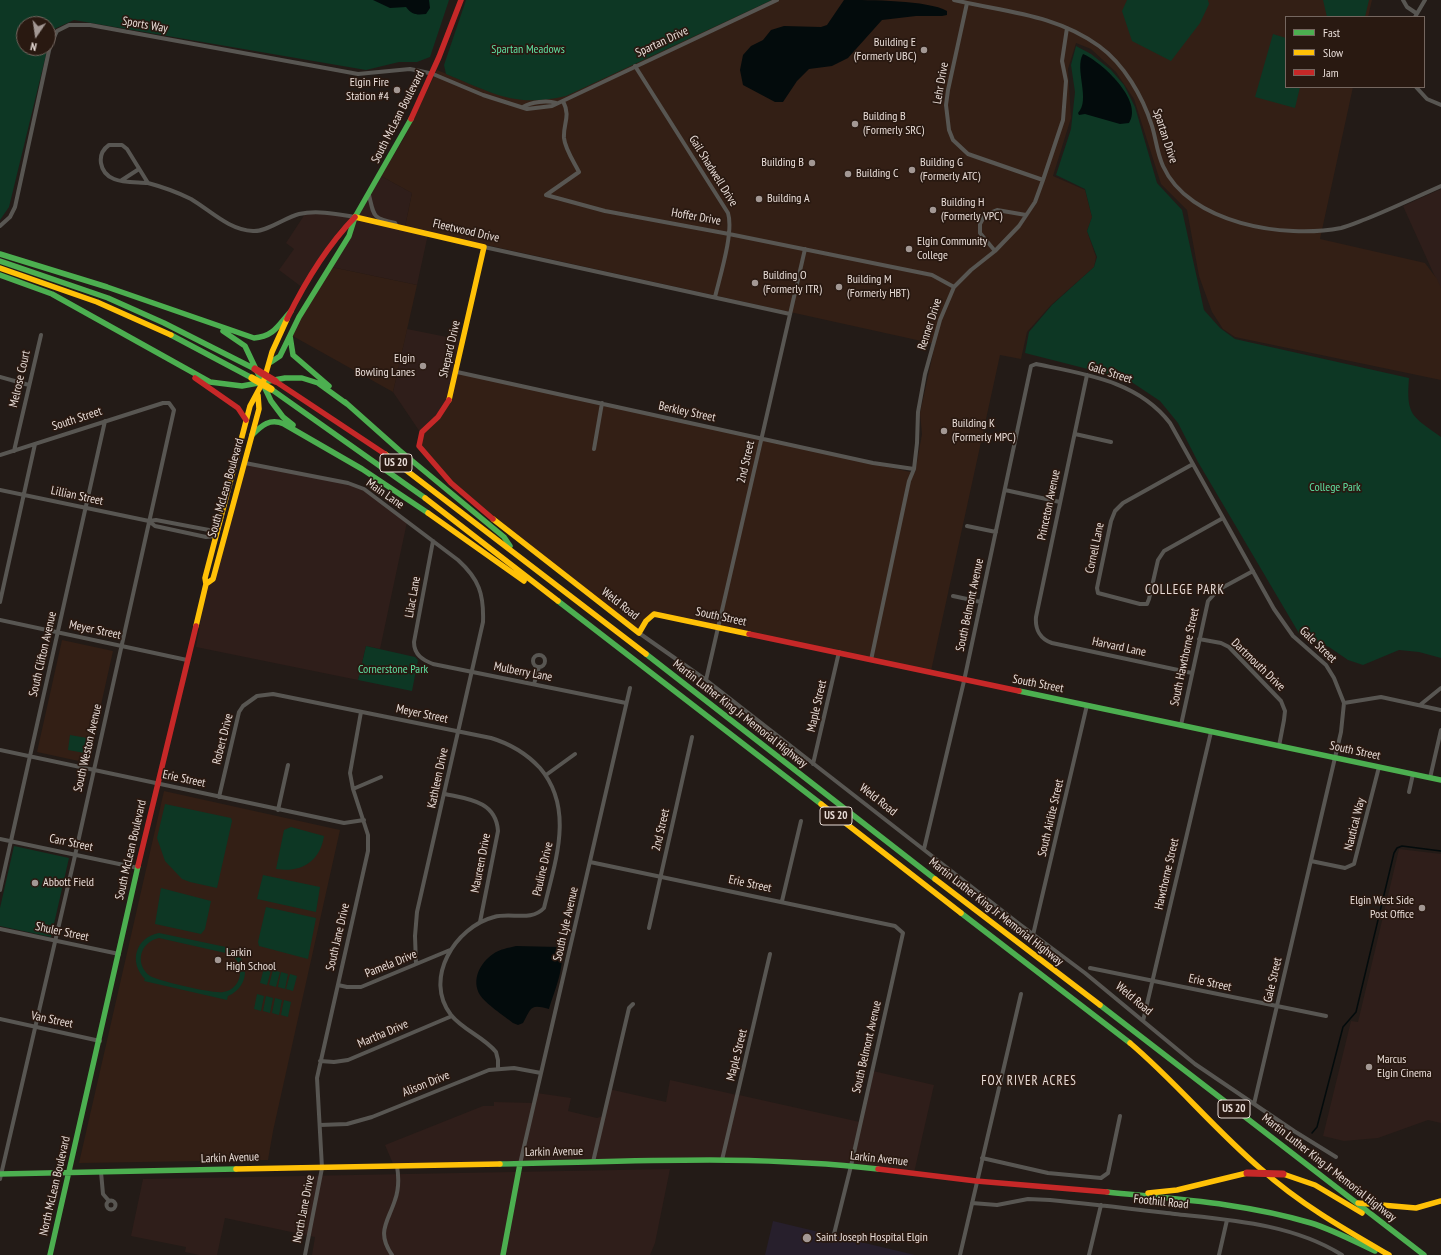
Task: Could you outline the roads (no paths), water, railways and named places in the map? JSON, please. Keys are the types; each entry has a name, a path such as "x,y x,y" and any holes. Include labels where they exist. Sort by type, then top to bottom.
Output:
{"main road":[{"name":"South McLean Boulevard","path":"271,362 280,356 348,236 355,217 416,112 433,74 461,0"},
{"name":"South McLean Boulevard","path":"81,1122 157,784 206,584 205,578 250,406 258,395 271,362 272,353 291,311 340,230 355,217"},
{"name":"Fleetwood Drive","path":"355,217 484,247"},
{"name":"Shepard Drive","path":"419,446 422,432 438,417 449,400 457,372 484,247"},
{"path":"0,254 170,307 212,324 254,338 262,338 275,332 284,318 291,311"},
{"name":"Martin Luther King Jr Memorial Highway","path":"0,261 115,301 164,323 255,369 380,451 513,551 838,804 1424,1255"},
{"name":"Martin Luther King Jr Memorial Highway","path":"0,268 75,292 176,336 271,389 404,481 1131,1044 1163,1072 1240,1150 1279,1185 1326,1219 1389,1255"},
{"path":"0,275 52,294 210,382 229,387 262,383 292,377 308,379 323,386 347,404"},
{"path":"212,324 242,343 253,358 262,383 280,414 312,440"},
{"path":"290,336 293,356 393,445 504,537 513,551"},
{"path":"170,361 238,408 246,420"},
{"name":"South McLean Boulevard","path":"206,584 213,579 245,463 259,409 258,395"},
{"path":"252,435 267,422 272,421 281,423 312,440 413,503 550,599 570,611"},
{"name":"Weld Road","path":"419,446 430,461 455,487 496,522 639,633"},
{"name":"South Street","path":"639,633 646,621 654,614 839,652 964,681 1088,705 1441,780"},
{"name":"North McLean Boulevard","path":"50,1255 81,1122"},
{"name":"Larkin Avenue","path":"0,1176 102,1172 722,1160 851,1166 976,1181 1107,1192"},
{"path":"503,1255 520,1164"},
{"path":"1107,1192 1157,1193 1177,1190 1247,1173 1283,1174 1306,1180 1326,1190 1400,1237"},
{"path":"1341,1191 1431,1255"},
{"path":"1107,1192 1253,1210 1283,1216 1333,1231 1382,1255"},
{"path":"1358,1203 1416,1208 1441,1201"}],"street":[{"name":"Spartan Drive","path":"433,74 483,95 527,109 552,106 585,92 635,66 777,0"},
{"name":"Spartan Drive","path":"954,0 1025,13 1067,28 1100,47 1121,68 1147,111 1159,154 1164,167 1175,186 1198,205 1216,214 1260,228 1308,233 1342,228 1441,186"},
{"path":"1403,0 1407,7 1415,15 1425,0"},
{"name":"Lehr Drive","path":"967,3 947,96 946,105 949,130 954,140 968,154 1043,180"},
{"name":"Sports Way","path":"0,226 10,217 14,207 50,46 57,31 69,26 90,25 358,74 410,69 433,74"},
{"name":"Renner Drive","path":"871,660 909,481 914,469 918,412 925,374 940,320 954,286 995,251 1019,226 1035,202 1063,120 1066,80 1062,61 1067,28"},
{"name":"Gail Shadwell Drive","path":"635,66 728,213 730,220 729,234 715,297"},
{"path":"1417,88 1427,99 1441,105"},
{"name":"Hoffer Drive","path":"563,101 567,115 564,139 579,172 546,195 605,211 806,249 932,275 954,286"},
{"path":"139,169 122,180 114,180 108,175 101,165 100,155 103,150 110,145 122,145 127,149 148,183"},
{"name":"Fleetwood Drive","path":"122,180 148,183 169,189 192,200 212,214 238,228 255,231 299,214 320,212 355,217"},
{"path":"368,195 373,213 376,217 395,222 397,227"},
{"path":"995,251 980,234 980,224 985,215 997,210 1026,215"},
{"name":"Fleetwood Drive","path":"484,247 790,314"},
{"name":"2nd Street","path":"706,680 806,249"},
{"name":"Melrose Court","path":"14,451 41,335"},
{"name":"Gale Street","path":"1032,364 1087,375 1124,386 1136,392 1156,406 1170,423 1286,628 1300,643 1329,668 1339,688 1344,703 1342,724 1335,758 1254,1104"},
{"name":"South Belmont Avenue","path":"924,849 964,681 1032,364"},
{"name":"Berkley Street","path":"457,372 873,463 914,469"},
{"name":"Princeton Avenue","path":"1043,638 1036,627 1036,617 1087,375"},
{"path":"0,377 29,385"},
{"name":"South Street","path":"0,455 161,403"},
{"name":"South Weston Avenue","path":"0,1176 36,1027 174,411 170,404 161,403"},
{"path":"594,449 602,403"},
{"name":"South Clifton Avenue","path":"0,890 105,421"},
{"path":"1074,434 1110,442"},
{"path":"0,602 35,444"},
{"name":"Main Lane","path":"245,463 360,487 433,541 468,570 479,587 482,596"},
{"name":"Cornell Lane","path":"1193,464 1123,503 1112,515 1097,590 1103,595 1144,604 1148,602 1158,560 1164,551 1223,518"},
{"name":"Lillian Street","path":"0,490 149,521 156,520 209,530 215,536"},
{"path":"1005,490 1060,502"},
{"name":"Lillian Street","path":"149,521 155,526 206,537 215,536"},
{"path":"967,526 996,532"},
{"name":"Lilac Lane","path":"418,655 414,642 433,541"},
{"name":"South Hawthorne Street","path":"1181,725 1206,606 1218,590 1253,571"},
{"name":"Kathleen Drive","path":"416,964 415,936 417,912 472,672 482,622 482,596"},
{"path":"953,596 981,602"},
{"name":"Meyer Street","path":"0,620 187,660"},
{"name":"Weld Road","path":"639,633 706,680 1085,973 1195,1064 1336,1157"},
{"name":"Harvard Lane","path":"1043,638 1056,644 1192,673"},
{"name":"Dartmouth Drive","path":"1199,638 1221,643 1229,647 1278,696 1285,711 1279,746"},
{"name":"Maple Street","path":"813,764 839,652"},
{"name":"Mulberry Lane","path":"418,655 424,661 433,664 626,704"},
{"path":"534,684 538,667"},
{"name":"South Lyle Avenue","path":"520,1164 630,688"},
{"path":"1420,704 1441,688"},
{"name":"Robert Drive","path":"219,797 240,712 243,706 257,696 269,694 283,696"},
{"name":"Meyer Street","path":"283,696 491,738 516,747 529,756 546,775"},
{"path":"1344,703 1381,697 1420,704 1441,710"},
{"name":"South Airlite Street","path":"1034,935 1088,705"},
{"name":"South Jane Drive","path":"322,1168 316,1084 368,851 368,835 353,788 351,766 361,712"},
{"path":"1430,778 1441,730"},
{"name":"Hawthorne Street","path":"1143,1021 1211,732"},
{"name":"2nd Street","path":"649,928 692,737"},
{"name":"Erie Street","path":"0,750 344,823 364,820"},
{"path":"546,775 575,754"},
{"path":"278,810 288,764"},
{"name":"Nautical Way","path":"1311,861 1346,868 1354,864 1379,767"},
{"path":"1410,792 1413,774"},
{"name":"Pauline Drive","path":"498,1069 498,1056 493,1049 452,1016 444,1002 441,984 444,963 450,950 461,937 480,922 495,916 535,915 544,908 560,835 558,802 546,775"},
{"path":"353,788 381,777"},
{"name":"Maureen Drive","path":"445,794 480,802 490,809 496,821 498,831 480,922"},
{"path":"782,901 801,821"},
{"name":"Carr Street","path":"0,839 138,868"},
{"name":"Erie Street","path":"590,862 782,901 895,926 903,932"},
{"name":"Shuler Street","path":"0,929 119,954"},
{"name":"South Belmont Avenue","path":"834,1234 851,1166 903,932"},
{"name":"Pamela Drive","path":"338,985 347,987 361,986 450,950"},
{"name":"Maple Street","path":"722,1160 770,954"},
{"name":"Erie Street","path":"1090,968 1326,1016"},
{"path":"960,1255 976,1181 1021,994"},
{"path":"593,1162 628,1008 633,1004"},
{"name":"Martha Drive","path":"320,1061 334,1062 348,1060 452,1016"},
{"name":"Van Street","path":"0,1019 100,1041"},
{"name":"Alison Drive","path":"320,1125 347,1124 359,1121 479,1073 498,1069 514,1068 541,1073"},
{"path":"982,1158 1048,1173 1101,1178 1108,1173 1120,1116"},
{"path":"392,1255 387,1246 384,1233 387,1218 397,1195 397,1166"},
{"name":"North Jane Drive","path":"305,1255 322,1168"},
{"path":"102,1172 103,1194 109,1201"},
{"name":"Foothill Road","path":"972,1203 997,1205 1028,1199 1100,1205 1227,1220 1298,1235 1324,1244 1342,1255"},
{"path":"1089,1255 1100,1205"},
{"path":"1218,1255 1227,1220"}],"waterway":[{"path":"1312,1133 1317,1127 1343,1027 1356,1012 1394,853 1397,848 1402,846 1441,851"}],"place":[{"name":"Building E (Formerly UBC)","path":"924,50"},
{"name":"Elgin Fire Station #4","path":"397,90"},
{"name":"Building B (Formerly SRC)","path":"855,124"},
{"name":"Building B","path":"812,163"},
{"name":"Building G (Formerly ATC)","path":"912,170"},
{"name":"Building C","path":"848,174"},
{"name":"Building A","path":"759,199"},
{"name":"Building H (Formerly VPC)","path":"933,210"},
{"name":"Elgin Community College","path":"909,249"},
{"name":"Building O (Formerly ITR)","path":"755,283"},
{"name":"Building M (Formerly HBT)","path":"839,287"},
{"name":"Elgin Bowling Lanes","path":"423,366"},
{"name":"Building K (Formerly MPC)","path":"944,431"},
{"name":"Abbott Field","path":"35,883"},
{"name":"Elgin West Side Post Office","path":"1422,908"},
{"name":"Larkin High School","path":"218,960"},
{"name":"Marcus Elgin Cinema","path":"1369,1067"},
{"name":"Saint Joseph Hospital Elgin","path":"807,1238"}],"district":[{"name":"COLLEGE PARK","path":"1185,590"},
{"name":"FOX RIVER ACRES","path":"1029,1081"}],"park label":[{"name":"Spartan Meadows","path":"528,50"},
{"name":"College Park","path":"1335,488"},
{"name":"Cornerstone Park","path":"393,670"}]}
